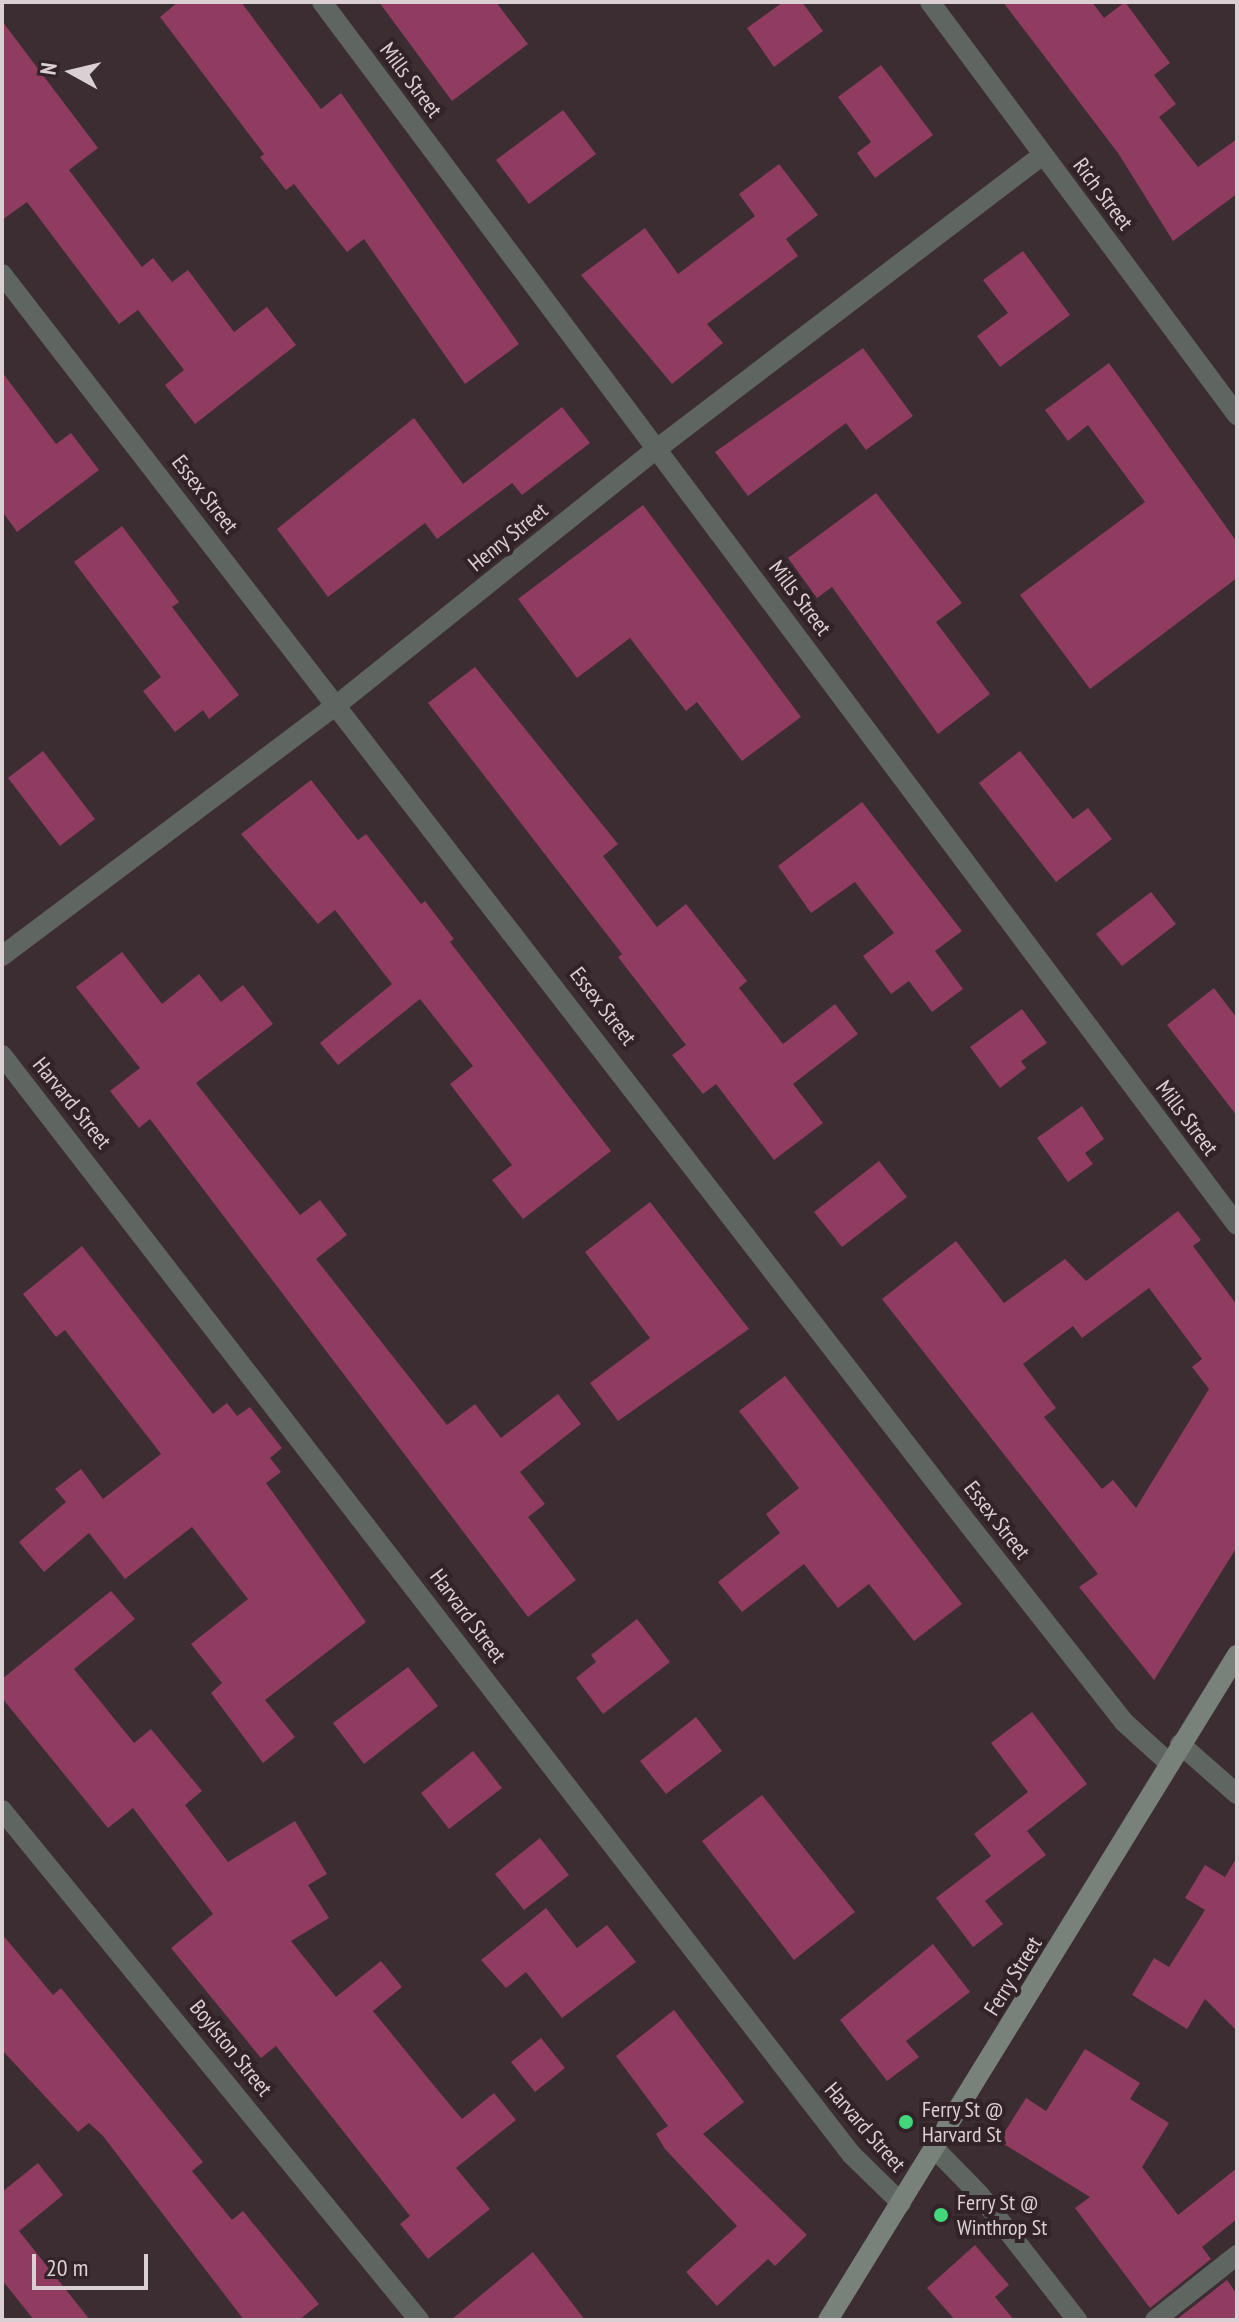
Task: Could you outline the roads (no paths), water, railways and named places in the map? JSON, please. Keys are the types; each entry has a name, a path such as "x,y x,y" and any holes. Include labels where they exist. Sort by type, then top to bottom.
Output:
{"main road":[{"name":"Ferry Street","path":"828,2320 1237,1655"}],"street":[{"name":"Mills Street","path":"322,2 1237,1225"},
{"name":"Rich Street","path":"930,2 1237,415"},
{"name":"Henry Street","path":"2,956 338,704 658,448 1043,155"},
{"name":"Essex Street","path":"2,274 338,704 1096,1687 1130,1729 1169,1763"},
{"name":"Harvard Street","path":"2,1055 140,1227 841,2141 901,2203"},
{"path":"1180,1744 1237,1794"},
{"name":"Boylston Street","path":"2,1810 419,2320"},
{"path":"934,2148 979,2194 1077,2320"},
{"path":"1155,2320 1237,2255"}],"place":[{"name":"Ferry St @ Harvard St","path":"906,2122"},
{"name":"Ferry St @ Winthrop St","path":"941,2215"}]}
